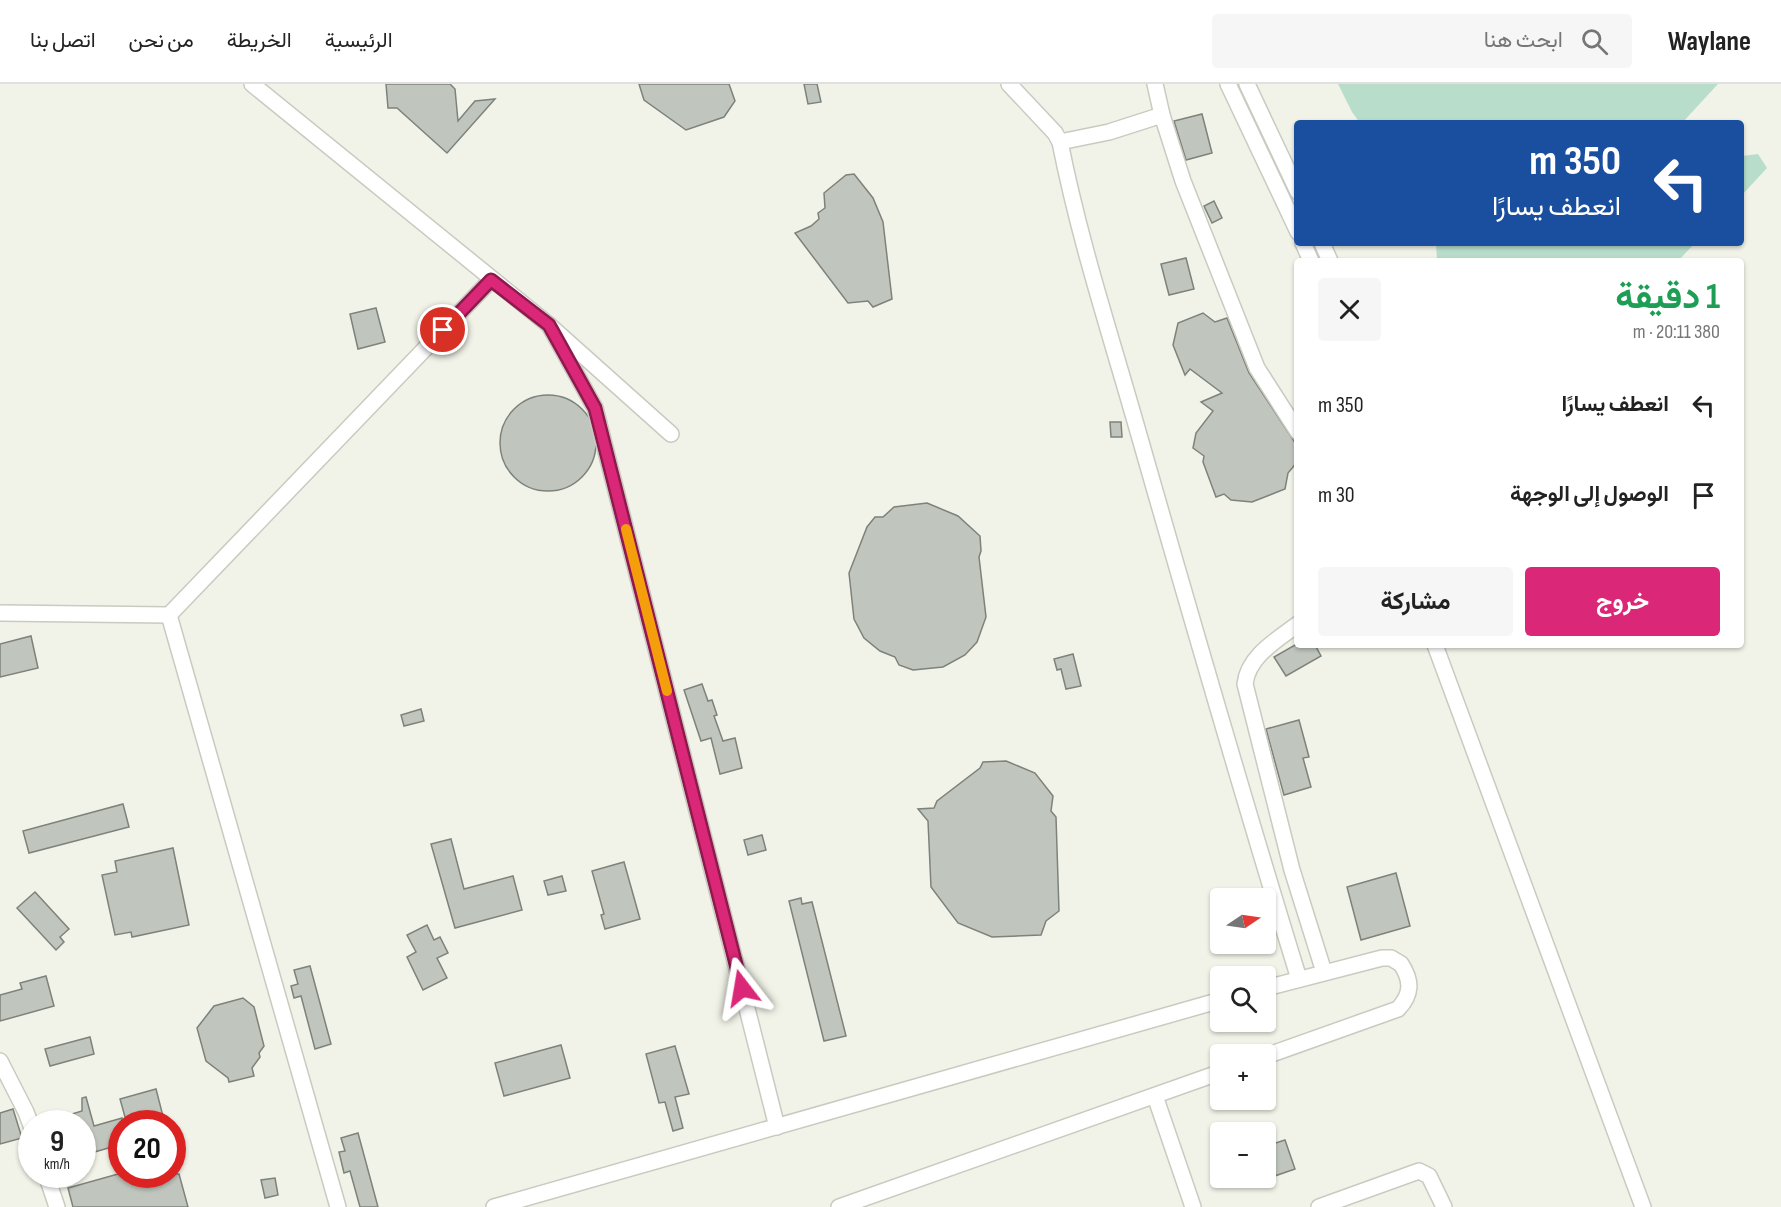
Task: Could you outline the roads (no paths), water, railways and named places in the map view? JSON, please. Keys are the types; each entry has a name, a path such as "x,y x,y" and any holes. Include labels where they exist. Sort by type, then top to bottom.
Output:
{"lane":[{"path":"252,84 549,325 671,434"},
{"path":"1009,84 1055,133 1060,142 1072,205 1101,310 1130,400 1239,786 1299,979"},
{"path":"1155,84 1162,115 1183,181 1257,368 1294,426"},
{"path":"1228,84 1294,224"},
{"path":"1247,84 1294,184"},
{"path":"1060,142 1109,132 1162,115"},
{"path":"0,613 169,615 491,280"},
{"path":"549,325 595,408 777,1127"},
{"path":"169,615 338,1207"},
{"path":"1294,627 1262,651 1248,669 1245,684 1292,870 1323,972"},
{"path":"1436,648 1643,1207"},
{"path":"1276,985 1323,972 1391,958 1401,964 1406,971 1409,986 1408,999 1398,1009 1276,1052"},
{"path":"495,1207 1210,1003"},
{"path":"0,1061 26,1110"},
{"path":"839,1207 1210,1076"},
{"path":"1155,1096 1193,1207"},
{"path":"1319,1207 1419,1171 1430,1176 1444,1207"},
{"path":"51,1188 57,1207"}]}
